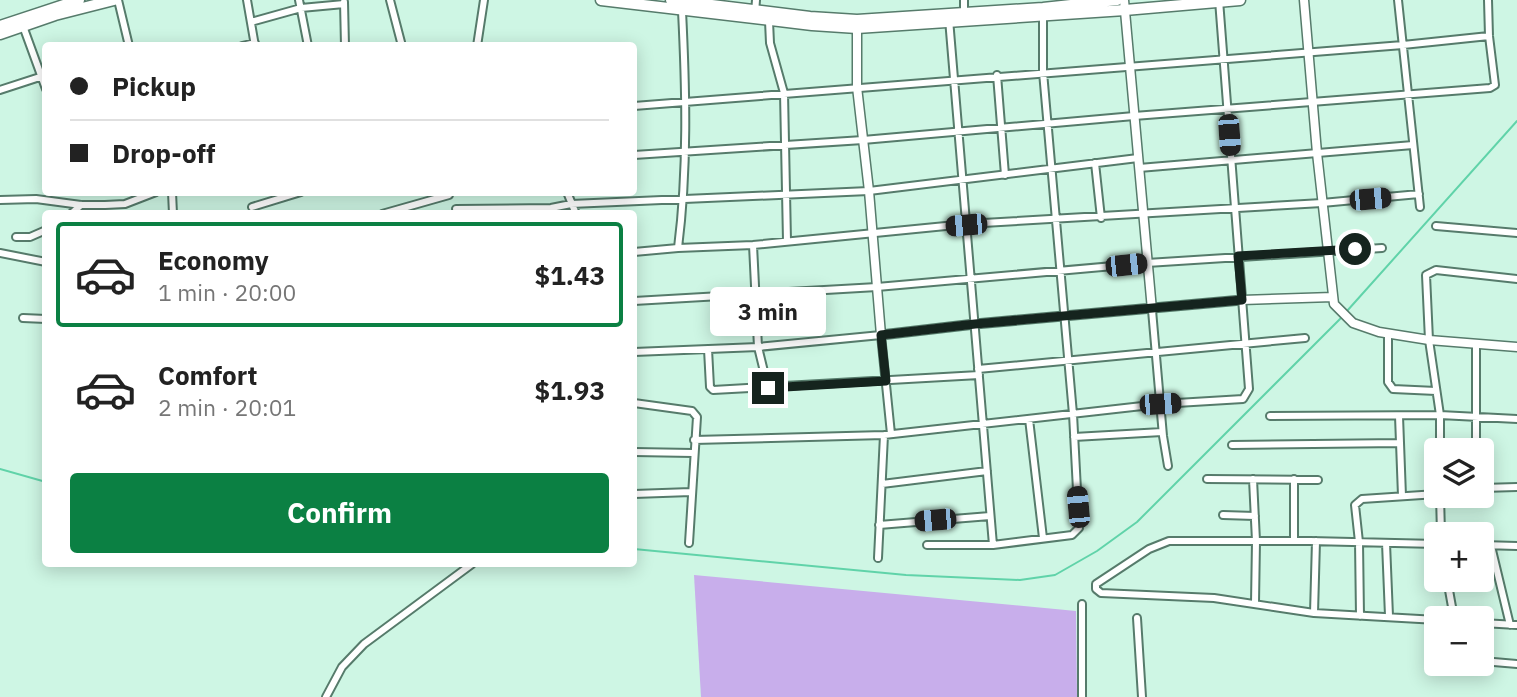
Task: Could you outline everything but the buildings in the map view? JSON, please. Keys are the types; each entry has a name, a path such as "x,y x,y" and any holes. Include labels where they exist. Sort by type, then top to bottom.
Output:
{"main road":[{"path":"0,26 79,0"},
{"path":"0,34 116,0"},
{"path":"601,0 682,11 857,20 1240,0"},
{"path":"671,0 755,15 769,21 857,28 964,13 1043,12 1069,3 1117,0"}],"street":[{"path":"116,0 128,42"},
{"path":"247,0 255,42"},
{"path":"299,0 307,42"},
{"path":"390,0 401,42"},
{"path":"478,42 484,0"},
{"path":"755,15 756,0"},
{"path":"964,0 964,13"},
{"path":"1304,0 1333,301 1353,323 1366,329 1429,340 1517,347"},
{"path":"1398,0 1420,207"},
{"path":"637,155 959,133 1135,116 1493,88 1495,85 1489,36 1489,0"},
{"path":"694,440 888,434 1160,404 1243,399 1249,389 1219,1"},
{"path":"251,22 301,8 344,2 345,42"},
{"path":"1124,5 1162,432 1168,466"},
{"path":"678,248 684,200 687,100 682,11"},
{"path":"928,545 993,545 1072,535 1079,528 1069,361 1043,72 1043,12"},
{"path":"949,17 993,545"},
{"path":"769,21 770,43 784,93 787,242"},
{"path":"23,26 42,73"},
{"path":"857,28 857,87 886,381 888,434 878,558"},
{"path":"637,106 1489,36"},
{"path":"0,90 42,75"},
{"path":"997,75 1005,175"},
{"path":"1139,168 1413,145"},
{"path":"488,210 869,191 1138,158"},
{"path":"1095,163 1101,218"},
{"path":"637,252 753,245 966,225 1322,204 1419,194"},
{"path":"0,200 36,199 81,209 125,204 146,196"},
{"path":"252,207 282,196"},
{"path":"395,210 442,196"},
{"path":"568,196 574,210"},
{"path":"1436,226 1517,233"},
{"path":"16,237 30,237 42,232"},
{"path":"753,245 758,347 768,388"},
{"path":"637,301 877,287 1147,263 1382,248"},
{"path":"0,253 42,261"},
{"path":"1440,438 1440,415 1429,340 1426,275 1430,271 1517,279"},
{"path":"637,352 758,347 1242,300 1333,301"},
{"path":"23,318 42,319"},
{"path":"1388,334 1390,386 1393,389 1436,391"},
{"path":"708,349 712,390 886,381 1305,338"},
{"path":"1476,344 1476,438"},
{"path":"637,403 692,411 697,417 688,543"},
{"path":"1270,416 1440,415 1517,419"},
{"path":"1399,416 1402,496"},
{"path":"1029,419 1043,538"},
{"path":"1074,437 1162,432"},
{"path":"1232,445 1400,443"},
{"path":"637,452 693,453"},
{"path":"882,484 987,471"},
{"path":"1207,479 1318,480"},
{"path":"1253,479 1255,603"},
{"path":"1294,479 1294,541"},
{"path":"1494,488 1517,487"},
{"path":"637,494 691,492"},
{"path":"1360,616 1359,542 1355,505 1359,501 1424,495"},
{"path":"879,524 990,516"},
{"path":"1223,516 1255,516"},
{"path":"1314,613 1316,541"},
{"path":"1424,544 1316,541 1158,543 1096,584 1096,589 1101,593 1214,598 1314,613 1424,619"},
{"path":"1386,543 1389,616"},
{"path":"1494,546 1517,546"},
{"path":"1494,556 1514,625 1494,624"},
{"path":"326,697 342,667 364,644 468,567"},
{"path":"1082,604 1082,697"},
{"path":"1138,618 1142,697"},
{"path":"1494,662 1517,664"}],"shaded area":[{"path":"694,575 1076,611 1077,697 701,697"}],"waterway":[{"path":"1347,311 1517,121"},
{"path":"637,549 906,575 1020,580 1055,575 1097,551 1137,522 1341,318"},
{"path":"0,469 42,481"}],"route":[{"path":"768,388 886,381 881,335 1242,300 1238,256 1355,249"}]}
